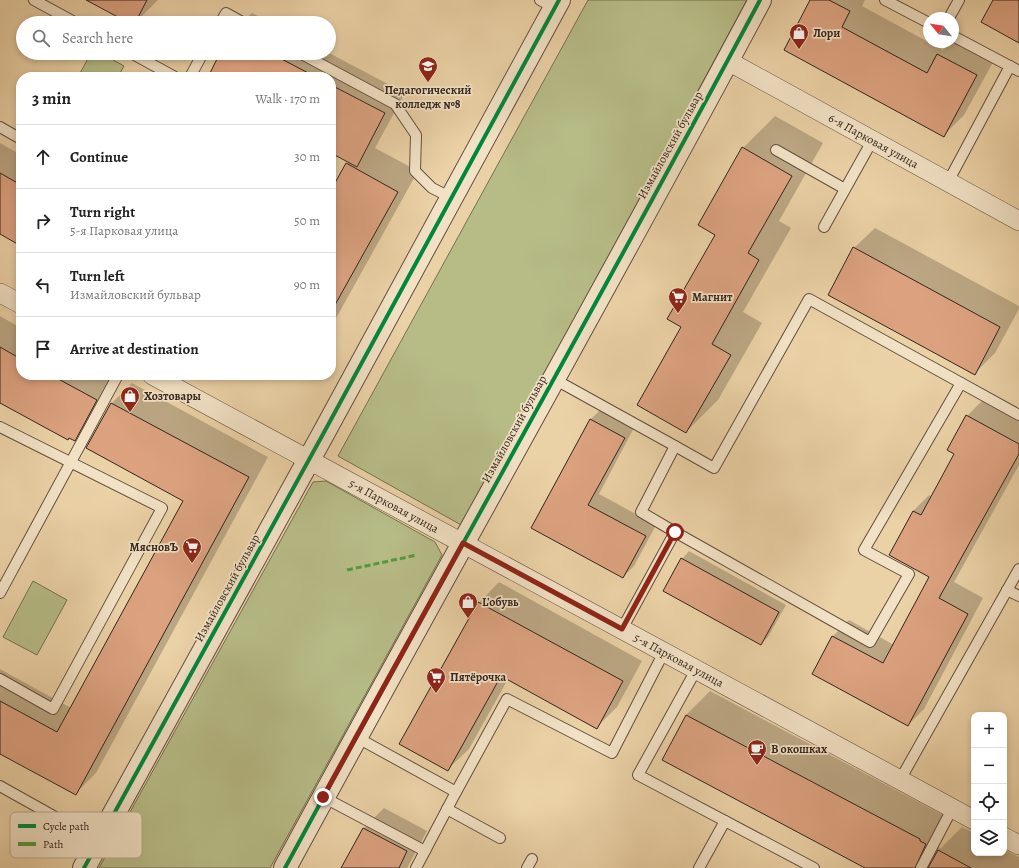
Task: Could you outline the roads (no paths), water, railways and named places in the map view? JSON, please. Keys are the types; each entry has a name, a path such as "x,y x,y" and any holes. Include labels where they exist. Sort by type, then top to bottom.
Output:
{"street":[{"name":"Измайловский бульвар","path":"285,868 554,379 760,0"},
{"name":"Измайловский бульвар","path":"115,812 452,198 551,3"},
{"name":"6-я Парковая улица","path":"728,61 1019,220"},
{"path":"0,293 16,301"},
{"name":"5-я Парковая улица","path":"161,380 971,818"},
{"path":"1007,838 1019,845"},
{"name":"Измайловский бульвар","path":"84,868 90,858"}],"lane":[{"path":"34,0 63,16"},
{"path":"885,0 923,20"},
{"path":"952,12 959,0"},
{"path":"948,182 1015,69 959,39"},
{"path":"144,60 167,72"},
{"path":"193,72 199,60"},
{"path":"313,60 335,72"},
{"path":"336,73 394,104 416,135 415,171 432,188 452,198"},
{"path":"0,127 16,136"},
{"path":"824,227 872,141"},
{"path":"776,150 845,189"},
{"path":"554,379 714,468 809,299 1019,415"},
{"path":"0,593 115,380"},
{"path":"675,446 641,512 870,642 909,574 864,550 961,383"},
{"path":"0,427 162,508 53,709 0,679"},
{"path":"622,629 675,532"},
{"path":"900,780 1019,569"},
{"path":"1007,590 1019,596"},
{"path":"416,868 507,699 612,754 664,652"},
{"path":"696,670 638,775 814,868"},
{"path":"356,738 456,792"},
{"path":"0,786 46,812"},
{"path":"323,797 425,851"},
{"path":"921,868 952,808"},
{"path":"447,809 500,838"},
{"path":"699,868 725,821"}],"place":[{"name":"Лори","path":"799,50"},
{"name":"Педагогический колледж №8","path":"428,83"},
{"name":"Магнит","path":"678,314"},
{"name":"Хозтовары","path":"130,413"},
{"name":"МясновЪ","path":"192,564"},
{"name":"L'обувь","path":"468,619"},
{"name":"Пятёрочка","path":"436,694"},
{"name":"В окошках","path":"757,766"}]}
